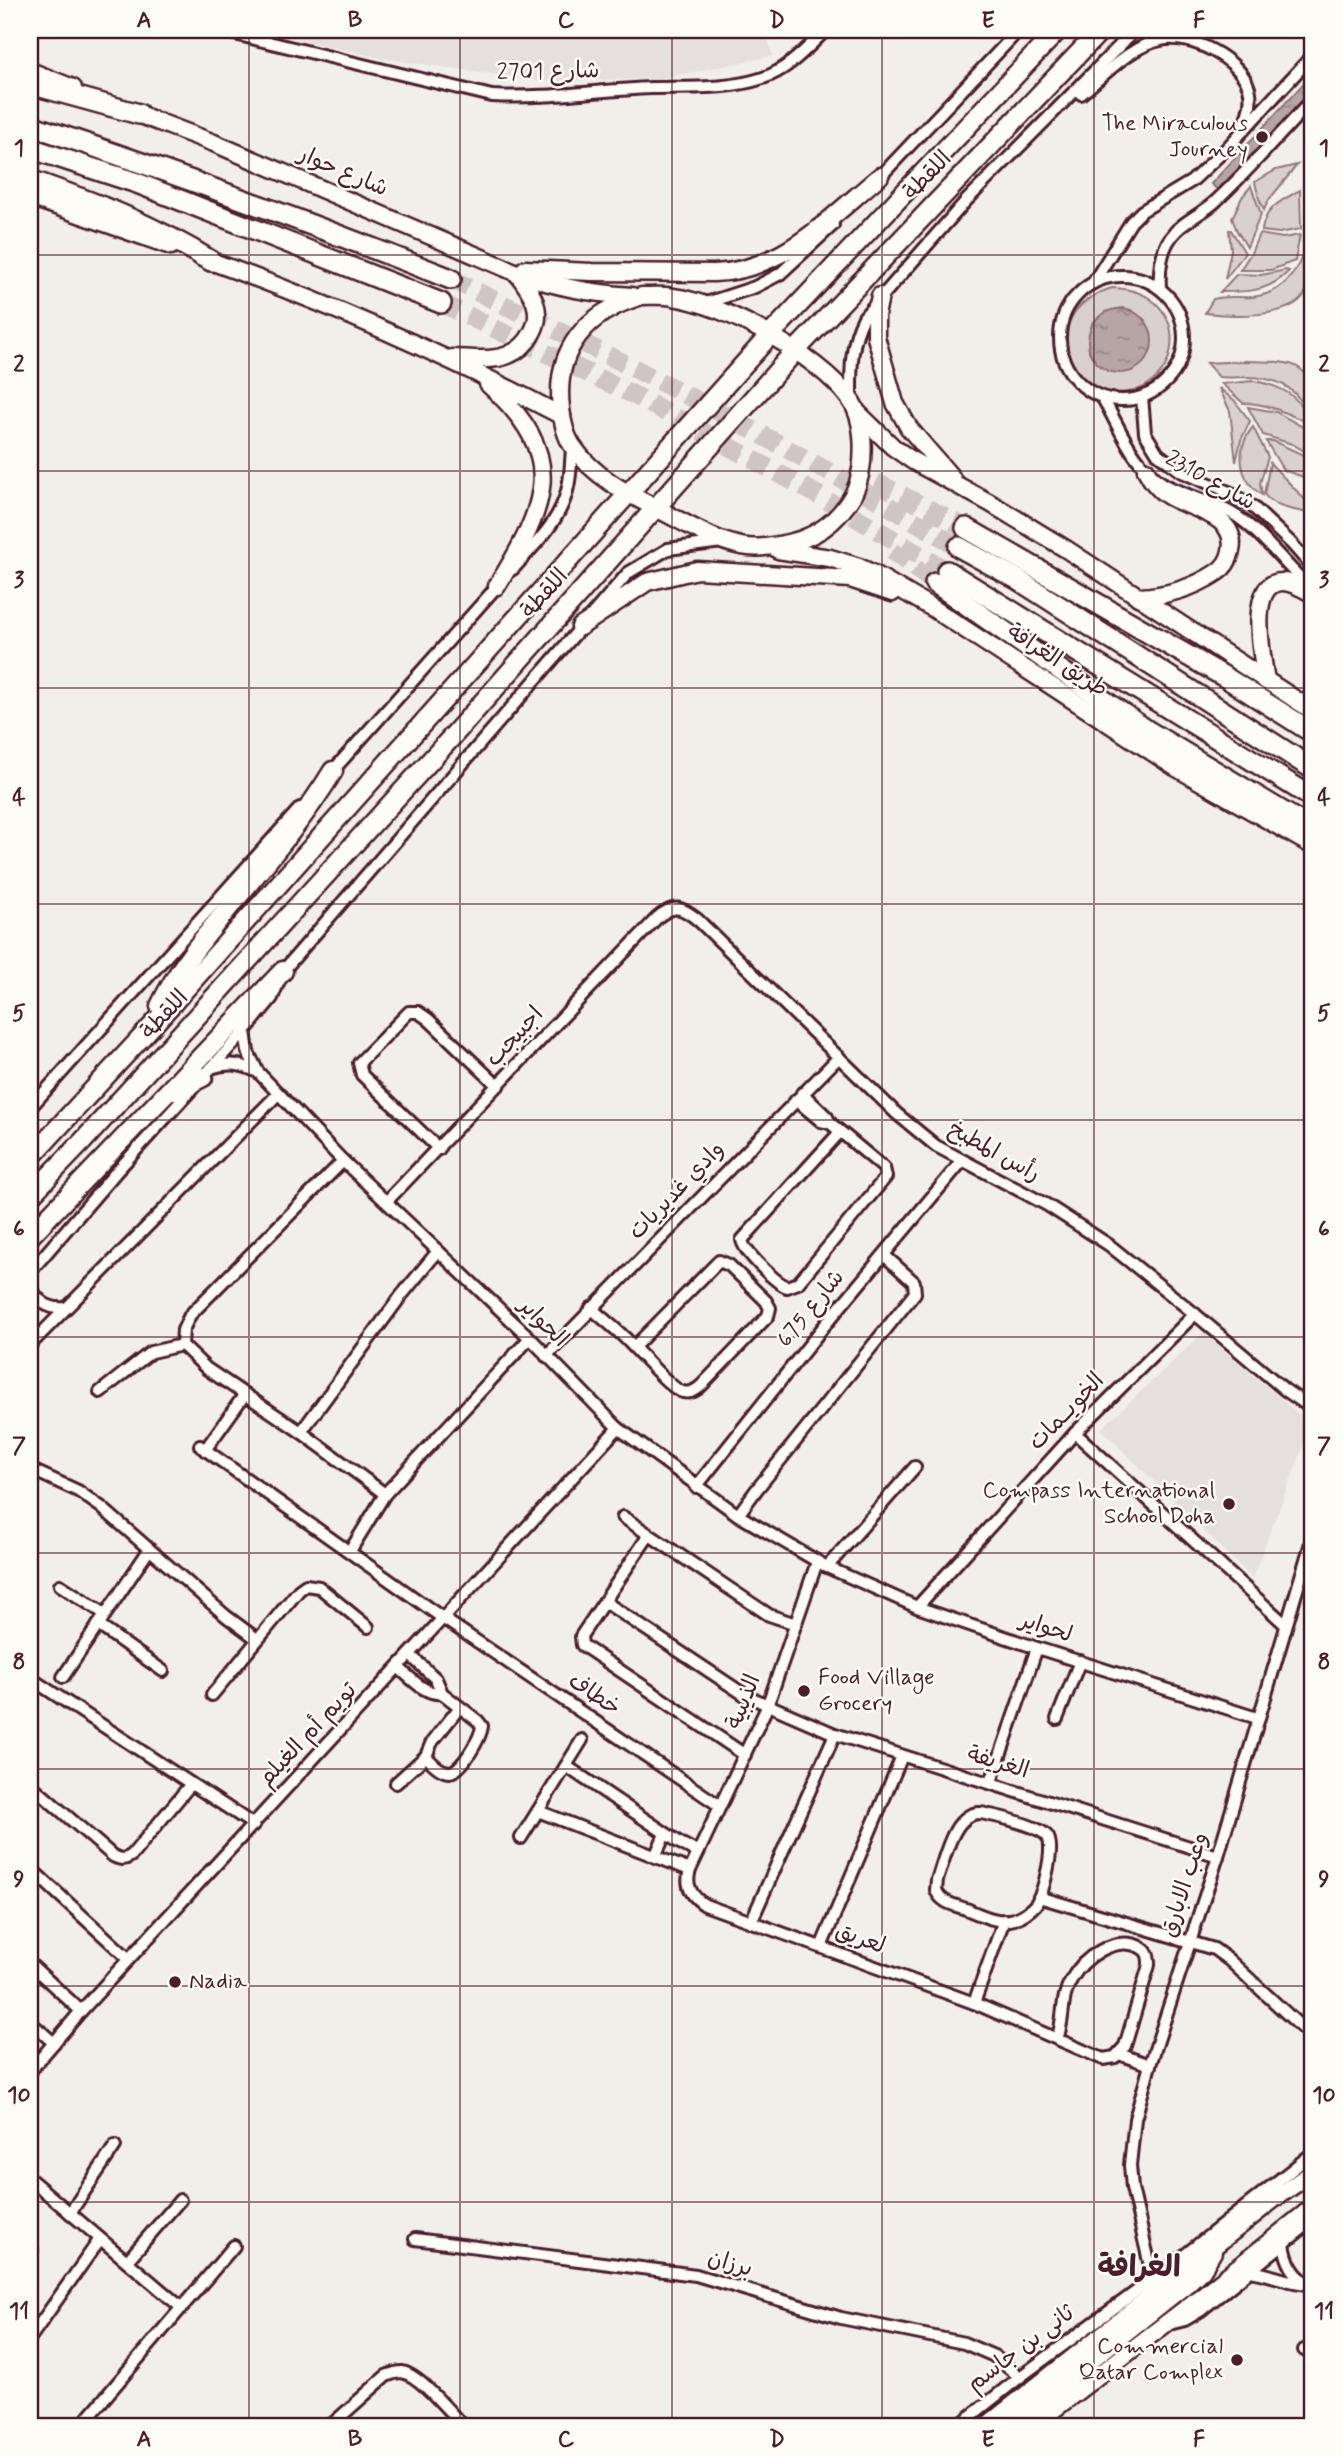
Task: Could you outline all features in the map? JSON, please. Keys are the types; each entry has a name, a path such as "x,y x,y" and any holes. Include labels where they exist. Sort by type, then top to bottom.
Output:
{"highway":[{"path":"30,84 139,114"},
{"path":"30,125 451,279"},
{"path":"30,148 137,183 441,303"},
{"path":"30,180 135,219 174,238 211,261"},
{"name":"طريق الغرافة","path":"1313,733 1214,671 963,538 1017,579 1313,769"},
{"name":"طريق الغرافة","path":"1313,798 941,577 1148,731 1313,830"}],"main road":[{"name":"اللقطة","path":"30,1158 152,1026 770,335 1058,30"},
{"name":"اللقطة","path":"30,1196 234,976 796,350 1101,30"},
{"name":"شارع حوار","path":"30,71 227,149 510,270 558,287 589,293 672,296 703,304 796,350 834,381 854,406"},
{"path":"510,270 733,272 753,267 773,260 792,247 880,176"},
{"path":"30,197 211,261 352,315 449,358 562,416"},
{"path":"449,358 507,356 520,349 530,338 537,325 538,311 533,297 510,270"},
{"path":"572,447 562,416 559,393 562,370 569,349 582,330 599,314 642,296"},
{"path":"880,296 876,315 876,337 895,403 920,444 961,487"},
{"path":"476,373 500,394 531,433 539,453 542,473 541,495 535,520 497,586"},
{"path":"854,406 893,447 913,461 1066,549 1313,711"},
{"path":"762,548 796,542 814,535 835,521 848,503 859,484 863,464 862,443 854,406"},
{"name":"طريق الغرافة","path":"572,447 598,473 627,493 726,542 830,558 876,575 934,609 1175,767 1313,846"},
{"path":"1139,597 1169,594 1212,575 1225,566 1232,546 1220,521 1164,494 1146,470"},
{"path":"580,627 647,582 697,570 850,579 934,609"},
{"path":"1266,681 1260,622 1264,592 1270,585 1281,582 1313,592"},
{"path":"152,1026 184,964 299,822 334,771"},
{"path":"30,1236 283,971"},
{"path":"162,1097 207,1072"},
{"name":"ثانى بن جاسم","path":"985,2427 1076,2358 1217,2243 1313,2172"},
{"path":"1031,2427 1313,2207"},
{"path":"1009,2427 1188,2283 1206,2264 1217,2243"},
{"path":"999,2427 1057,2382 1076,2372"}],"street":[{"name":"شارع 2701","path":"218,30 492,96 519,97 747,83 782,69 825,30"},
{"name":"اللقطة","path":"703,304 755,287 780,274 802,256 1019,30"},
{"name":"اللقطة","path":"854,406 851,354 857,330 864,317 965,202 1135,30"},
{"path":"1044,124 1133,51 1159,40 1179,37 1198,43 1243,75 1251,102 1248,116 1237,136"},
{"path":"1093,283 1131,222 1142,211 1186,186 1313,55"},
{"path":"1160,288 1162,255 1171,237 1214,204 1313,99"},
{"path":"1127,276 1150,282 1160,288 1181,317 1184,346 1178,366 1171,376 1163,385 1142,397 1122,400 1102,397 1083,387 1068,370 1060,338 1069,306 1076,297 1104,278 1127,276"},
{"name":"شارع 2310","path":"1102,397 1124,440 1146,470 1166,485 1221,506 1244,522 1313,592"},
{"name":"شارع 2310","path":"1142,397 1145,433 1158,454 1182,472 1243,500 1268,520 1313,568"},
{"name":"اللقطة","path":"30,1108 552,525 568,488 572,447"},
{"name":"اللقطة","path":"30,1272 245,1031 272,998 283,971 628,573 668,549 726,542"},
{"name":"رأس المطبخ","path":"677,908 687,911 698,920 897,1114 936,1146 1047,1205 1093,1234 1195,1314 1284,1390 1313,1409"},
{"name":"اجبيجب","path":"387,1201 657,918 666,910 677,908"},
{"path":"439,1149 365,1079 359,1070 359,1063 409,1012 414,1011 428,1019 498,1086"},
{"name":"الحواير","path":"245,1031 248,1052 258,1072 278,1094 343,1161 530,1339 618,1428 741,1518 822,1565"},
{"name":"وادي غديريات","path":"546,1356 839,1057"},
{"path":"207,1072 220,1065 238,1064 258,1072"},
{"path":"33,1342 278,1094"},
{"path":"799,1096 821,1121 830,1124 840,1132 884,1168 886,1177 798,1283 791,1287 783,1286 746,1250 742,1240 840,1132"},
{"path":"343,1161 190,1315 183,1330 182,1345 207,1369 301,1432 385,1494"},
{"name":"شارع 675","path":"696,1487 962,1161"},
{"path":"301,1432 401,1296 438,1251"},
{"path":"741,1518 760,1485 915,1293 914,1282 884,1255"},
{"path":"593,1306 622,1334 634,1347 675,1388 686,1393 702,1385 768,1316 770,1308 729,1265 719,1261 634,1347"},
{"path":"30,1284 35,1301 45,1312 49,1324"},
{"path":"35,1301 50,1307 65,1308"},
{"name":"الخويــمات","path":"917,1607 1074,1433 1195,1314"},
{"path":"350,1551 385,1494 530,1339"},
{"path":"100,1392 151,1352 182,1345"},
{"name":"خطاف","path":"244,1394 203,1448 444,1619 720,1806"},
{"name":"تويم أم الغيلم","path":"30,2071 129,1959 618,1428"},
{"path":"1074,1433 1286,1625"},
{"name":"الذيبية","path":"697,1852 767,1707 796,1624 822,1565 915,1467"},
{"path":"30,1469 78,1491 101,1507 226,1616 257,1639"},
{"path":"623,1517 769,1615 796,1624"},
{"path":"649,1535 581,1636 581,1642 584,1647 745,1755"},
{"name":"وعب الابارق","path":"1153,2278 1136,2209 1130,2165 1135,2119 1218,1856 1313,1536"},
{"path":"63,1677 149,1550"},
{"name":"لحواير","path":"822,1565 917,1607 1257,1718"},
{"path":"60,1585 105,1614"},
{"path":"212,1695 299,1590 310,1585 319,1587 368,1626"},
{"name":"الغريفة","path":"605,1602 767,1707 835,1734 1218,1856"},
{"path":"98,1625 163,1671"},
{"path":"991,1782 1037,1648"},
{"path":"410,1655 436,1679 442,1693 482,1726 480,1737 466,1759 455,1770 443,1770 426,1756"},
{"path":"1057,1719 1080,1661"},
{"path":"399,1668 425,1690 433,1694 442,1693"},
{"path":"30,1678 254,1825"},
{"path":"396,1783 426,1756 432,1742 460,1707"},
{"path":"751,1922 835,1734"},
{"path":"521,1838 582,1740"},
{"path":"821,1947 902,1756"},
{"path":"538,1811 690,1870 697,1852 665,1834 566,1766"},
{"path":"30,1784 121,1860 132,1854 191,1784"},
{"path":"981,1813 1037,1829 1048,1837 1051,1844 1039,1897 1025,1914 1004,1920 945,1902 937,1895 937,1880 957,1826 965,1817 981,1813"},
{"path":"655,1857 665,1834"},
{"path":"30,1868 129,1959"},
{"name":"لعريق","path":"690,1870 688,1884 691,1893 705,1905 974,2003 1103,2059 1119,2054 1150,2065"},
{"path":"1039,1897 1209,1947 1222,1954 1313,2038"},
{"path":"974,2003 1004,1920"},
{"path":"1121,1942 1125,1922"},
{"path":"1057,2039 1065,1992 1072,1978 1100,1951 1121,1942 1142,1948 1148,1953 1149,1961 1125,2046 1119,2054"},
{"path":"30,1964 82,2011"},
{"path":"30,2022 54,2043"},
{"path":"70,2213 115,2146"},
{"name":"ثانى بن جاسم","path":"957,2427 1020,2376 1171,2266 1313,2153"},
{"path":"30,2179 182,2308"},
{"path":"127,2261 180,2200"},
{"path":"1163,2326 1177,2323 1200,2311 1313,2220"},
{"path":"30,2338 100,2239"},
{"name":"برزان","path":"415,2239 696,2276 841,2318 964,2343 994,2356 1020,2376"},
{"path":"1284,2243 1288,2263 1301,2279 1312,2284"},
{"path":"80,2427 234,2246"},
{"path":"1148,2250 1158,2260 1171,2266"},
{"path":"1248,2271 1270,2274 1296,2283 1312,2284"},
{"path":"329,2427 386,2376 394,2372 402,2372 420,2383 464,2427"}],"shaded area":[{"path":"260,30 765,30 773,56 659,79 539,81 380,58"},
{"path":"1297,165 1264,210 1255,182 1276,170"},
{"path":"1251,186 1261,214 1247,247 1232,218 1242,197"},
{"path":"1300,190 1301,229 1279,233 1262,231 1270,211"},
{"path":"1229,230 1245,253 1225,279 1231,250"},
{"path":"1259,234 1283,238 1300,235 1295,261 1271,270 1240,270"},
{"path":"1306,242 1311,247 1309,278 1307,290 1296,303 1273,312 1258,314 1205,313 1213,299 1263,295 1282,286 1300,262"},
{"path":"1289,271 1265,287 1220,292 1237,274 1261,275"},
{"path":"1112,288 1141,294 1160,307 1170,326 1171,347 1165,366 1151,382 1131,392 1105,391 1090,385 1081,379 1067,352 1067,328 1072,317 1088,299","holes":["1122,308 1131,310 1145,320 1143,363 1128,371 1113,372 1099,365 1089,351 1092,323 1105,312"]},
{"path":"1278,362 1299,368 1310,385 1313,419 1295,394 1281,383 1260,378 1219,377 1206,363"},
{"path":"1253,381 1272,385 1295,398 1308,423 1269,407 1243,403 1222,384"},
{"path":"1219,388 1234,400 1250,421 1241,440 1236,462 1230,411"},
{"path":"1248,407 1276,412 1308,430 1312,453 1263,435"},
{"path":"1253,427 1268,457 1260,483 1262,495 1248,481 1242,463 1243,445"},
{"path":"1266,441 1273,441 1310,458 1312,480 1283,470"},
{"path":"1270,463 1313,508 1313,514 1280,506 1268,499 1264,494"},
{"name":"Compass International School Doha","path":"1203,1333 1312,1425 1252,1578 1101,1429"}],"water":[{"name":"The Miraculous Journey","path":"1313,73 1313,91 1220,192 1211,184"},
{"path":"1114,309 1126,309 1143,318 1150,329 1150,353 1143,364 1126,373 1114,373 1102,368 1093,359 1088,347 1088,335 1093,323 1102,314"}],"tunnel":[{"path":"451,279 726,416 959,547"},
{"path":"441,303 638,397 809,490 947,571"},
{"path":"850,469 966,528"},
{"path":"892,551 935,583"}],"place":[{"name":"The Miraculous Journey","path":"1262,137"},
{"name":"Compass International School Doha","path":"1229,1504"},
{"name":"Food Village Grocery","path":"804,1691"},
{"name":"Nadia","path":"175,1982"},
{"name":"Commercial Qatar Complex","path":"1237,2360"}],"district":[{"name":"الغرافة","path":"1139,2267"}]}
